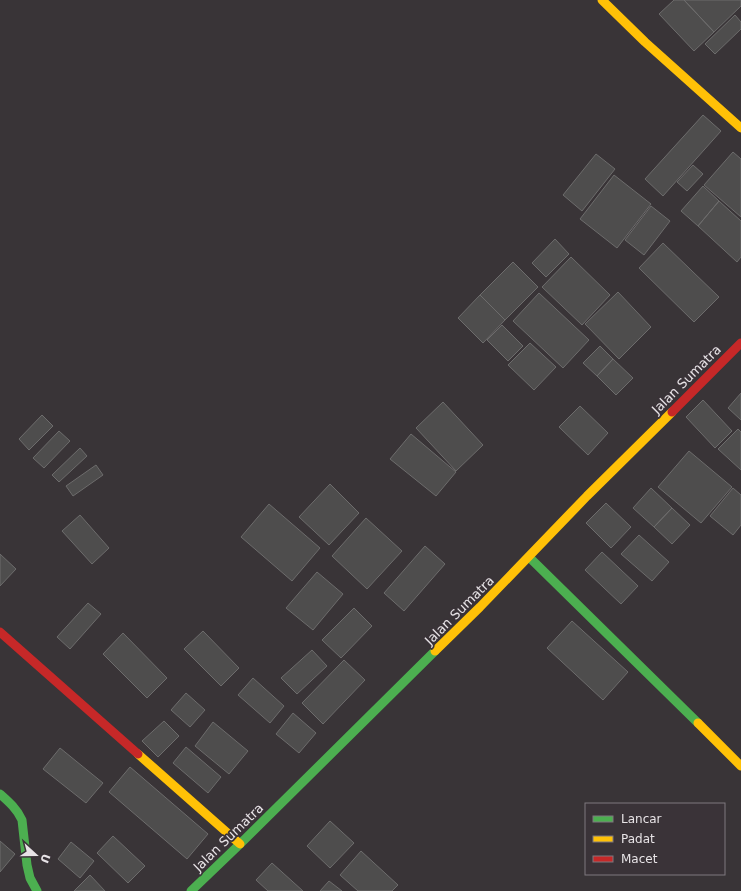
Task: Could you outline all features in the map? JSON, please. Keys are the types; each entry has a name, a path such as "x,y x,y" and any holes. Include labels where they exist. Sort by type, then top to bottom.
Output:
{"street":[{"path":"602,0 645,42 741,128"},
{"name":"Jalan Sumatra","path":"191,891 480,607 587,496 741,343"},
{"path":"529,557 741,766"},
{"path":"0,632 240,844"},
{"path":"0,794 16,809 22,819 24,826 25,856 28,871 33,886 37,891"}],"building":[{"path":"674,0 684,0 714,32 694,51 659,14"},
{"path":"684,0 741,0 741,6 714,32"},
{"path":"735,15 741,22 741,29 715,54 705,44"},
{"path":"703,115 721,131 663,196 645,179"},
{"path":"733,152 741,159 741,217 704,185"},
{"path":"596,154 615,169 582,211 563,195"},
{"path":"693,165 703,174 687,191 677,182"},
{"path":"614,175 651,204 617,248 580,219"},
{"path":"703,186 719,201 698,226 681,211"},
{"path":"719,201 741,221 741,257 737,262 698,226"},
{"path":"651,206 670,221 644,255 625,240"},
{"path":"555,239 569,254 546,277 532,263"},
{"path":"663,243 719,297 694,322 639,268"},
{"path":"571,257 610,295 582,325 542,287"},
{"path":"513,262 538,287 505,320 480,295"},
{"path":"618,292 651,327 619,359 585,324"},
{"path":"539,293 589,340 563,368 513,321"},
{"path":"480,295 505,320 483,343 458,318"},
{"path":"502,325 523,346 508,361 487,340"},
{"path":"530,343 556,367 534,390 508,365"},
{"path":"600,346 613,359 597,376 583,363"},
{"path":"613,359 633,378 616,395 597,376"},
{"path":"741,393 741,420 728,408"},
{"path":"703,400 732,431 715,448 686,417"},
{"path":"443,402 483,445 456,471 416,428"},
{"path":"580,406 608,433 588,455 559,427"},
{"path":"42,415 53,426 29,450 19,439"},
{"path":"738,429 741,432 741,470 718,449"},
{"path":"59,431 70,441 44,468 33,458"},
{"path":"411,434 456,472 436,496 390,459"},
{"path":"80,448 87,456 59,482 52,475"},
{"path":"689,451 732,487 701,523 658,487"},
{"path":"96,465 103,475 73,496 66,486"},
{"path":"330,484 359,513 329,545 299,517"},
{"path":"651,488 672,508 654,527 633,508"},
{"path":"733,488 741,495 741,525 733,535 710,516"},
{"path":"606,503 631,527 611,548 586,523"},
{"path":"269,504 320,548 292,581 241,537"},
{"path":"672,508 690,525 672,544 654,527"},
{"path":"80,515 109,548 92,564 62,531"},
{"path":"366,518 402,551 367,589 332,556"},
{"path":"639,535 669,562 652,581 621,554"},
{"path":"425,546 445,564 404,611 384,593"},
{"path":"602,552 638,586 621,604 585,570"},
{"path":"0,554 16,569 0,586"},
{"path":"317,572 343,594 313,630 286,608"},
{"path":"88,603 101,614 70,649 57,637"},
{"path":"354,608 372,626 341,658 322,640"},
{"path":"572,621 628,672 603,700 547,648"},
{"path":"203,631 239,668 221,686 184,649"},
{"path":"123,633 167,678 147,698 103,654"},
{"path":"312,650 327,666 297,694 281,678"},
{"path":"344,660 365,680 323,724 302,703"},
{"path":"253,678 284,706 270,723 238,695"},
{"path":"186,693 205,710 190,727 171,710"},
{"path":"293,713 316,733 299,753 276,734"},
{"path":"164,721 179,736 158,757 142,741"},
{"path":"213,722 248,751 229,774 195,746"},
{"path":"186,747 221,777 208,793 173,763"},
{"path":"60,748 103,783 86,803 43,769"},
{"path":"130,767 208,834 187,859 109,792"},
{"path":"330,821 354,843 330,868 307,846"},
{"path":"113,836 145,866 128,883 97,853"},
{"path":"0,841 15,854 0,872"},
{"path":"71,842 94,861 80,878 58,859"},
{"path":"361,851 398,885 392,891 358,891 340,875"},
{"path":"272,863 303,891 268,891 256,880"},
{"path":"90,875 105,891 74,891"},
{"path":"329,881 342,891 320,891"}],"traffic: fast":[{"path":"529,557 698,723"},
{"path":"191,891 435,651"},
{"path":"0,794 10,803 22,820 27,865 30,878 37,891"}],"traffic: slow":[{"path":"602,0 645,42 741,128"},
{"path":"435,651 480,607 587,496 672,412"},
{"path":"698,723 741,766"},
{"path":"138,754 240,844"}],"traffic: jam":[{"path":"672,412 741,343"},
{"path":"0,632 138,754"}]}
